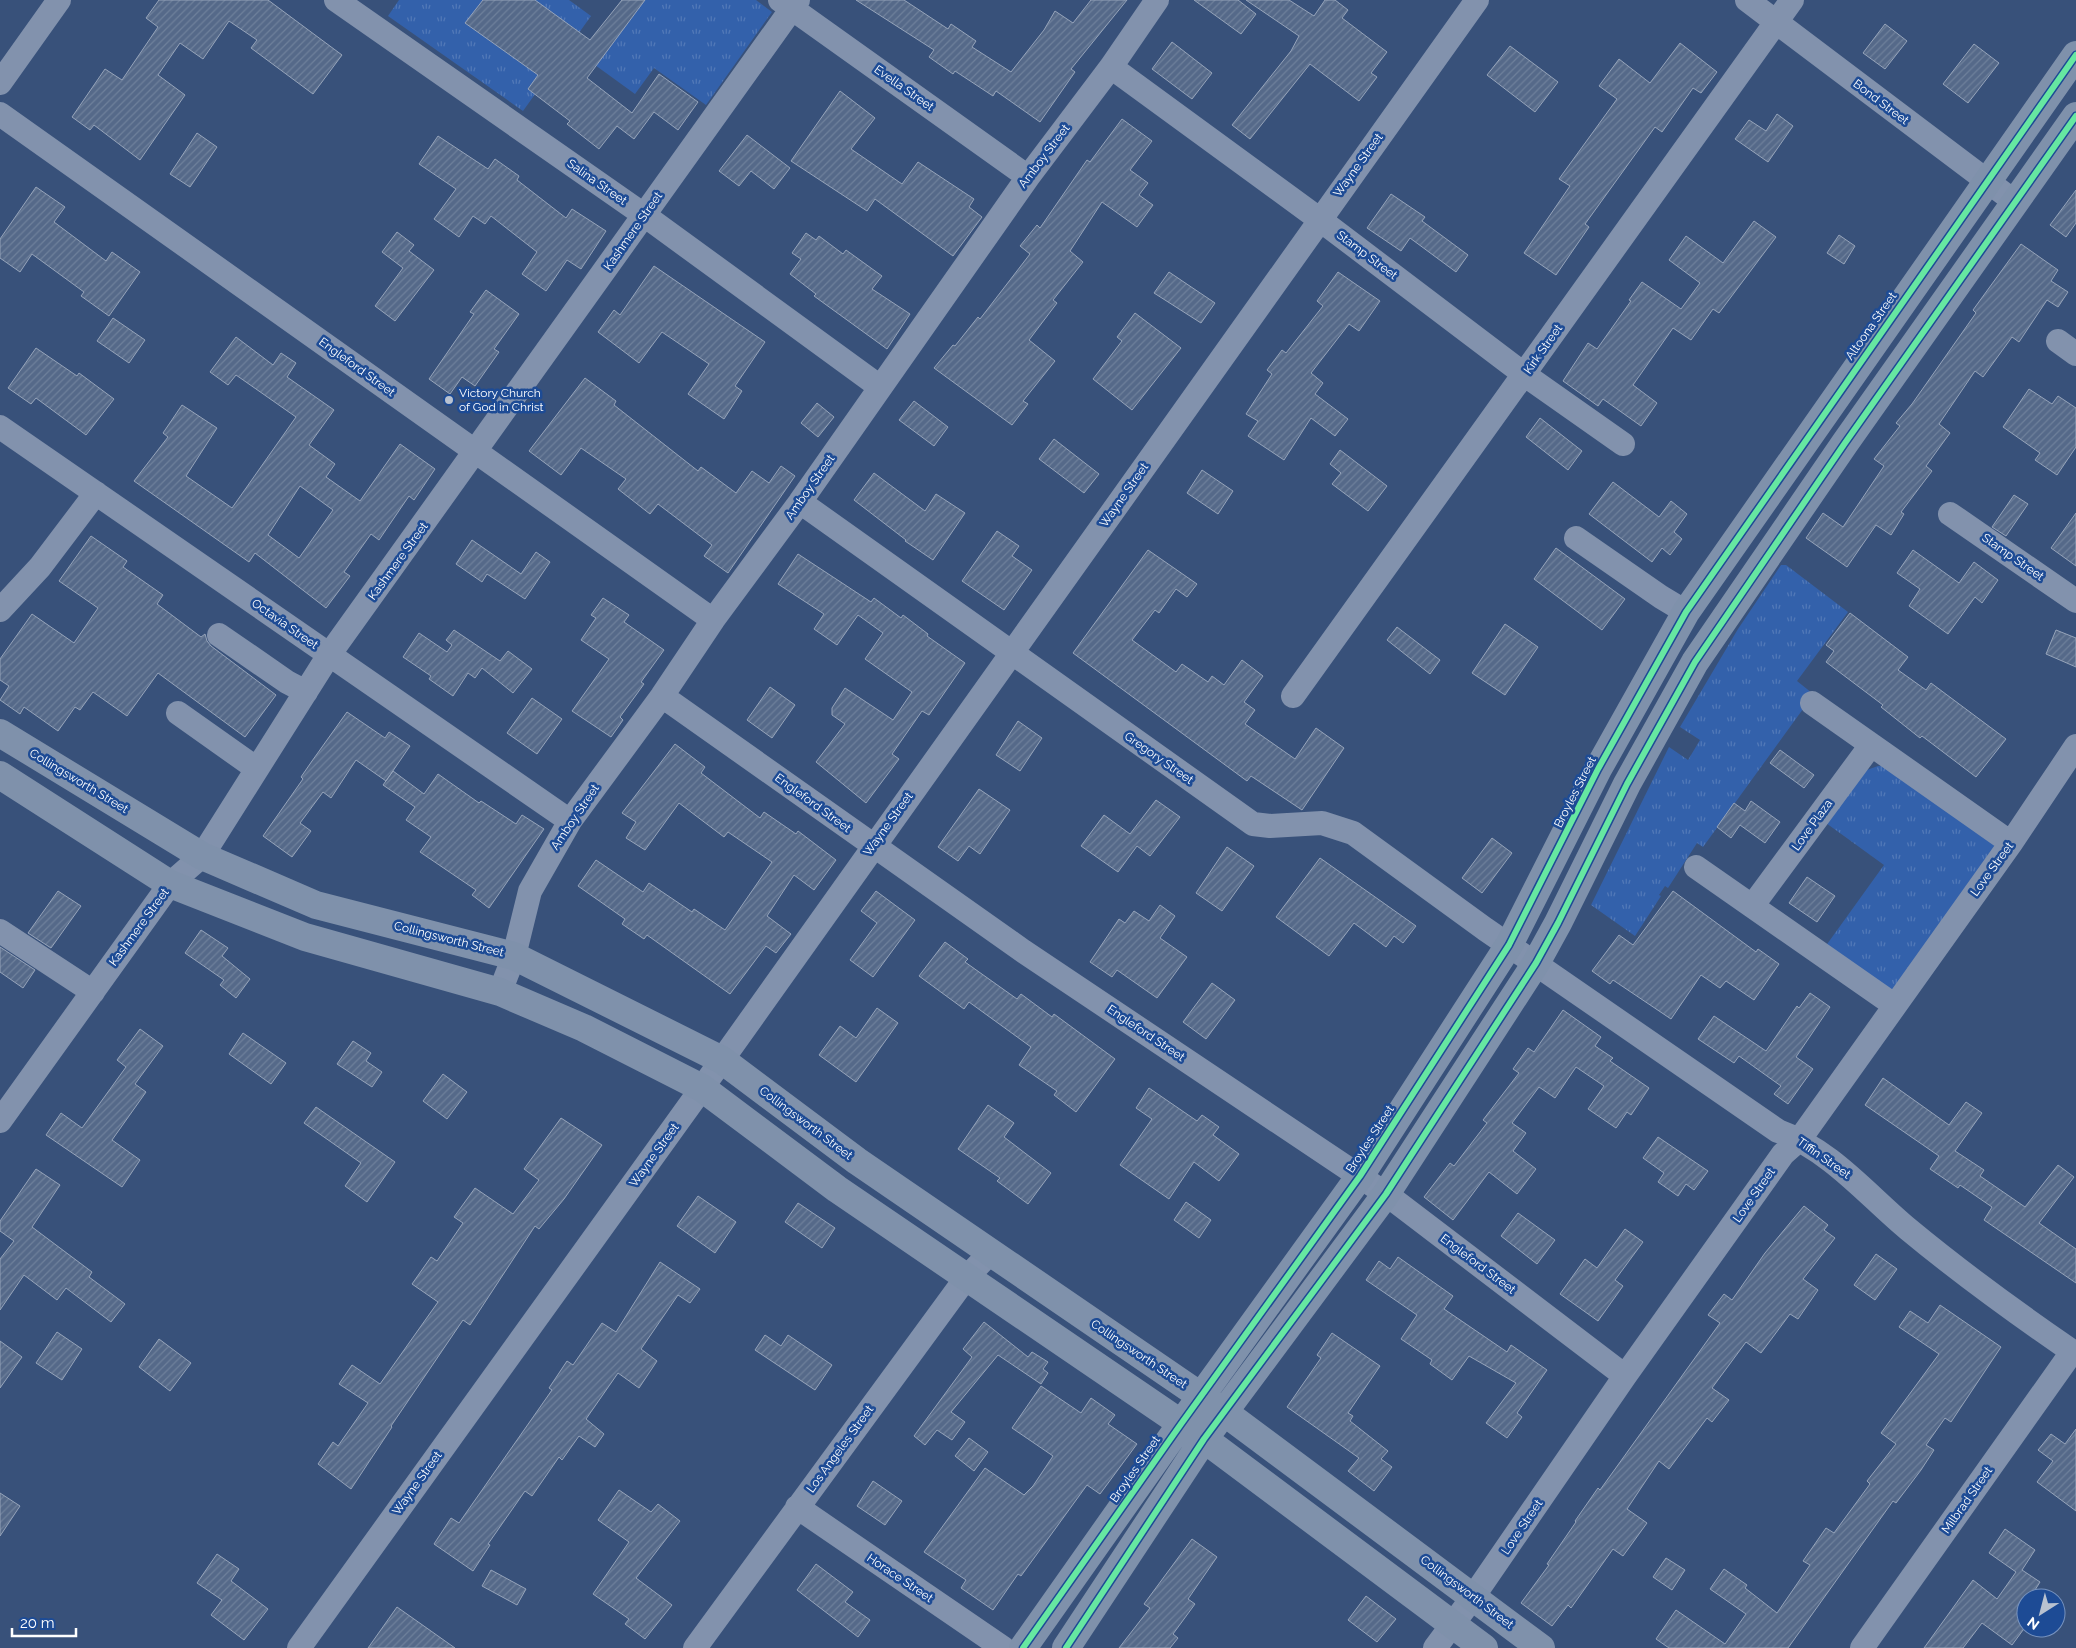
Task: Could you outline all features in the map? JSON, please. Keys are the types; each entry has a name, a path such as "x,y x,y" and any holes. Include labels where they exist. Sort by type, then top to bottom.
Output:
{"main road":[{"name":"Altoona Street","path":"1686,612 2076,55"},
{"path":"1066,1648 1204,1439 1386,1194 1536,963 1627,784 1695,662 1845,443 2076,116"},
{"name":"Broyles Street","path":"1023,1648 1181,1424 1360,1176 1509,945 1530,908 1598,769 1686,612"},
{"name":"Collingsworth Street","path":"0,733 202,856 316,905 514,956 722,1060 857,1161 1224,1412 1541,1648"},
{"path":"0,775 170,884 305,937 500,992 584,1028 702,1088 837,1189 1204,1439 1484,1648"}],"street":[{"path":"0,83 58,0"},
{"name":"Salina Street","path":"336,0 644,215 880,387"},
{"name":"Amboy Street","path":"500,992 514,956 530,891 570,821 662,696 713,620 800,502 1028,177 1111,67 1157,0"},
{"name":"Wayne Street","path":"299,1648 702,1088 872,846 1477,0"},
{"name":"Bond Street","path":"1747,0 2015,202"},
{"name":"Kirk Street","path":"1292,696 1525,375 1792,0"},
{"name":"Kashmere Street","path":"0,1121 170,884 202,856 330,655 477,452 790,3"},
{"name":"Evella Street","path":"790,3 1028,177"},
{"name":"Stamp Street","path":"1111,67 1319,219 1525,375 1623,444"},
{"name":"Engleford Street","path":"0,114 713,620"},
{"name":"Octavia Street","path":"0,427 570,821"},
{"path":"0,610 40,567 96,494"},
{"name":"Gregory Street","path":"800,502 1011,654 1253,824 1270,826 1322,823 1353,833 1536,963"},
{"name":"Stamp Street","path":"1950,514 2076,601"},
{"path":"1576,538 1661,597 1686,612"},
{"path":"219,635 287,682 306,692"},
{"name":"Engleford Street","path":"662,696 1023,951 1386,1194 1625,1376"},
{"path":"1812,703 2011,843"},
{"path":"178,713 257,769"},
{"name":"Love Plaza","path":"1753,905 1871,744"},
{"name":"Love Street","path":"1435,1648 1474,1597 1625,1376 1783,1154 1800,1139 2011,843 2076,746"},
{"path":"1696,867 1753,905 1894,1006"},
{"path":"0,931 93,992"},
{"name":"Tiffin Street","path":"1536,963 1778,1131 1800,1139 1847,1172 1907,1228 2074,1353"},
{"name":"Los Angeles Street","path":"695,1648 966,1278 990,1253"},
{"name":"Milbrad Street","path":"1862,1648 2074,1353"},
{"name":"Horace Street","path":"797,1507 1004,1648"}],"green space":[{"path":"399,0 569,0 591,16 523,111 388,16"},
{"path":"641,0 756,0 772,12 706,105 654,68 635,94 595,65"},
{"path":"1781,565 1786,565 1848,612 1797,681 1812,693 1801,708 1803,709 1703,847 1697,843 1668,888 1665,886 1659,895 1661,896 1635,936 1591,905 1669,747 1688,760 1700,740 1680,727 1738,629"},
{"path":"1878,766 1886,766 1992,839 1995,847 1894,990 1884,989 1825,947 1884,865 1826,823 1864,771"}],"building":[{"path":"159,0 268,0 342,55 313,94 251,48 257,40 229,21 203,59 180,43 158,75 185,95 140,160 94,125 90,130 72,117 105,69 122,80 158,27 146,18"},
{"path":"483,0 535,0 590,40 622,0 645,0 587,78 632,113 659,74 698,102 678,130 654,112 634,139 617,126 599,149 567,124 570,121 528,89 538,75 465,23"},
{"path":"856,0 904,0 948,29 951,24 976,41 972,47 1011,72 1044,30 1055,11 1073,23 1091,0 1127,0 1071,69 1075,72 1040,122 996,91 993,96 955,71 953,74 929,57 934,50"},
{"path":"1194,0 1238,0 1256,14 1241,34"},
{"path":"1246,0 1289,0 1314,16 1325,0 1335,0 1348,10 1342,18 1387,52 1371,73 1377,77 1359,101 1310,64 1250,139 1232,125 1291,51 1299,36"},
{"path":"1885,24 1907,41 1885,69 1863,53"},
{"path":"1172,42 1212,73 1192,99 1152,69"},
{"path":"1680,43 1717,72 1701,93 1693,88 1662,132 1655,127 1585,224 1589,227 1556,275 1524,253 1570,186 1559,179 1617,99 1599,86 1619,59 1650,83"},
{"path":"1974,44 1999,63 1968,103 1943,84"},
{"path":"1510,46 1558,82 1535,112 1487,75"},
{"path":"840,91 875,118 851,149 902,184 918,162 974,199 969,207 982,217 953,256 875,199 867,211 791,161"},
{"path":"1777,114 1793,126 1768,162 1735,139 1749,120 1766,131"},
{"path":"1122,119 1152,141 1130,170 1148,183 1139,195 1153,205 1137,227 1102,202 1070,251 1083,262 1053,300 1057,303 1029,340 1055,361 1023,401 1028,404 1012,425 934,368 953,345 955,346 978,317 980,319 1030,254 1020,246 1037,225 1040,228 1087,160 1090,162"},
{"path":"197,133 217,147 190,187 170,174"},
{"path":"747,135 790,168 774,189 751,171 739,186 719,171"},
{"path":"438,136 488,169 495,159 519,176 517,180 566,218 572,209 606,231 581,269 567,260 546,291 522,274 537,252 491,216 485,224 473,216 459,237 434,219 456,189 419,164"},
{"path":"36,187 65,207 54,222 106,261 112,252 140,272 109,316 81,296 84,292 32,254 20,272 0,258 0,239"},
{"path":"2076,190 2076,223 2066,237 2050,225"},
{"path":"1391,194 1425,217 1422,221 1468,255 1456,272 1410,238 1401,251 1367,228"},
{"path":"1754,221 1776,237 1719,313 1713,309 1691,340 1673,328 1633,385 1657,403 1641,426 1603,399 1598,406 1563,381 1588,343 1597,349 1642,282 1681,309 1700,283 1669,260 1686,236 1723,263"},
{"path":"397,232 414,245 409,251 434,270 395,321 375,306 403,268 382,252"},
{"path":"806,233 816,240 819,236 843,254 846,250 882,276 872,289 910,314 887,349 814,296 816,294 790,274 801,259 792,253"},
{"path":"1839,235 1855,246 1844,264 1827,253"},
{"path":"2021,244 2058,270 2051,281 2068,292 2058,307 2047,300 2019,342 2012,337 1983,377 1975,371 1939,424 1950,433 1926,466 1932,471 1901,512 1904,514 1891,535 1876,525 1847,567 1806,538 1823,513 1843,527 1884,466 1874,459 1900,426 1896,423 1912,404 1976,313 1973,310"},
{"path":"654,266 765,342 735,386 742,391 724,419 688,394 709,364 662,332 639,363 598,332 614,310 620,315"},
{"path":"1169,272 1215,303 1201,323 1154,293"},
{"path":"1338,272 1380,301 1359,331 1349,324 1311,373 1323,383 1315,394 1348,419 1335,436 1311,418 1284,460 1248,436 1258,421 1246,414 1272,374 1267,370 1282,350 1286,353 1323,306 1317,301"},
{"path":"486,290 519,314 494,349 499,352 475,386 462,377 450,394 429,379 474,314 470,312"},
{"path":"1135,313 1181,348 1132,410 1093,379 1122,341 1117,337"},
{"path":"113,318 145,340 129,363 97,341"},
{"path":"236,337 273,365 281,353 296,363 287,377 334,410 309,445 335,464 326,477 360,501 400,444 435,469 414,500 409,496 379,540 371,534 344,572 350,576 326,608 255,553 249,562 134,481 168,437 163,433 182,405 217,428 186,476 232,508 296,417 236,375 228,385 210,372","holes":["300,486 333,510 299,558 268,535"]},
{"path":"36,348 77,376 79,373 114,399 86,435 36,398 31,404 8,388"},
{"path":"585,378 616,401 614,405 698,471 701,467 736,493 752,471 769,483 781,466 795,476 728,573 704,556 712,545 658,504 650,514 618,489 626,479 581,448 561,475 529,451"},
{"path":"2029,389 2052,404 2058,396 2076,408 2076,447 2057,475 2035,460 2040,453 2003,427"},
{"path":"914,401 948,427 934,446 899,420"},
{"path":"817,403 834,417 818,437 801,423"},
{"path":"1540,418 1582,451 1568,470 1526,437"},
{"path":"1054,439 1099,474 1084,493 1039,459"},
{"path":"1340,450 1387,486 1368,511 1332,484 1341,473 1330,464"},
{"path":"1202,470 1233,491 1218,514 1187,493"},
{"path":"874,473 925,511 936,494 965,513 933,560 905,541 854,500"},
{"path":"1613,482 1659,517 1671,501 1687,514 1674,532 1682,539 1670,555 1662,548 1652,562 1589,514"},
{"path":"2014,495 2028,504 2006,536 1992,527"},
{"path":"2076,513 2076,566 2051,548"},
{"path":"997,531 1019,546 1012,556 1032,570 1004,610 962,581"},
{"path":"91,536 127,561 123,567 163,595 157,604 201,637 205,634 211,646 276,695 245,737 158,673 127,716 93,692 80,710 75,707 58,731 24,707 20,714 0,700 9,686 0,680 0,659 32,614 74,643 98,608 59,581"},
{"path":"472,540 521,574 536,552 550,562 525,599 487,574 482,582 456,564"},
{"path":"1556,548 1625,599 1602,630 1534,579"},
{"path":"1148,550 1197,584 1187,597 1176,589 1159,613 1155,610 1132,640 1176,672 1182,664 1208,682 1212,676 1224,685 1242,660 1263,676 1244,702 1255,710 1245,724 1295,759 1316,728 1344,748 1302,810 1251,776 1247,781 1073,653"},
{"path":"1913,550 1959,583 1974,562 1998,580 1982,603 1975,597 1948,634 1909,606 1920,589 1897,573"},
{"path":"798,554 871,602 874,598 901,618 903,615 928,634 927,636 965,663 929,715 922,711 892,754 899,759 866,803 816,762 845,724 832,715 832,708 845,688 893,720 912,692 865,659 883,633 858,615 837,645 814,629 824,614 778,584"},
{"path":"603,598 629,615 624,622 664,650 641,682 644,684 620,717 623,720 611,737 572,711 609,659 581,640 596,618 591,615"},
{"path":"1850,613 1908,657 1898,670 1926,690 1931,683 2006,739 1976,777 1922,736 1920,738 1881,707 1883,705 1826,662 1834,651 1826,645"},
{"path":"1505,624 1538,647 1505,695 1472,673"},
{"path":"1397,627 1440,660 1430,674 1387,640"},
{"path":"454,630 500,661 508,651 532,669 513,693 482,668 475,678 468,673 453,696 429,679 431,676 403,657 419,633 447,652 452,645 446,640"},
{"path":"2056,630 2076,638 2076,667 2046,654"},
{"path":"770,687 795,705 772,738 747,720"},
{"path":"532,698 562,719 537,754 507,733"},
{"path":"347,712 385,738 389,732 410,746 386,781 356,760 331,798 323,792 300,823 311,831 292,857 263,836 303,779 301,777"},
{"path":"1018,721 1042,738 1020,771 996,755"},
{"path":"675,744 705,767 701,773 760,818 764,812 796,834 798,831 836,860 814,890 794,875 767,916 791,934 776,953 766,946 730,994 647,935 644,939 622,924 625,919 578,886 596,860 643,892 649,883 692,912 694,909 725,930 772,862 728,832 724,837 679,803 645,850 626,838 636,822 622,813"},
{"path":"1780,750 1814,775 1804,788 1770,763"},
{"path":"393,771 424,794 438,774 479,803 481,801 516,824 522,815 544,829 489,908 472,895 476,890 420,852 431,837 406,820 415,807 383,785"},
{"path":"979,789 1010,810 980,854 969,846 958,861 938,847"},
{"path":"1156,800 1180,817 1150,856 1137,846 1118,872 1081,846 1104,815 1130,834"},
{"path":"1751,801 1780,822 1765,843 1740,825 1731,838 1717,827 1734,803 1745,811"},
{"path":"1492,838 1512,853 1482,893 1462,878"},
{"path":"1227,847 1254,866 1222,911 1196,893"},
{"path":"1320,858 1416,926 1403,943 1394,936 1386,947 1354,923 1329,956 1276,917"},
{"path":"1807,877 1835,896 1817,922 1789,903"},
{"path":"58,891 81,906 51,948 28,933"},
{"path":"876,891 915,920 873,977 850,960 877,923 861,911"},
{"path":"1673,891 1756,952 1758,949 1779,964 1754,1000 1726,981 1720,988 1701,975 1671,1019 1613,980 1610,984 1592,971 1619,935 1633,945"},
{"path":"1160,905 1175,916 1160,938 1187,957 1157,998 1117,970 1112,977 1090,962 1119,919 1125,923 1134,911 1149,921"},
{"path":"201,930 228,948 222,956 250,979 236,998 220,985 224,980 185,953"},
{"path":"945,942 968,959 965,962 1017,999 1021,994 1052,1017 1054,1014 1115,1059 1076,1112 1054,1095 1057,1091 1019,1065 1031,1047 969,1002 964,1009 919,976"},
{"path":"0,947 35,970 23,988 0,972"},
{"path":"1212,983 1235,1000 1206,1039 1183,1022"},
{"path":"1810,993 1830,1007 1796,1057 1813,1069 1788,1104 1774,1094 1781,1086 1739,1056 1734,1063 1698,1039 1714,1016 1766,1051 1797,1006 1799,1008"},
{"path":"877,1008 898,1023 856,1082 819,1055 840,1026 856,1038"},
{"path":"1563,1010 1601,1037 1595,1046 1613,1058 1610,1061 1649,1088 1631,1115 1627,1112 1616,1128 1588,1109 1604,1086 1576,1067 1555,1098 1539,1087 1512,1123 1526,1133 1513,1151 1536,1169 1517,1194 1489,1172 1453,1220 1424,1197 1450,1163 1454,1166 1487,1123 1483,1120 1519,1073 1513,1069 1528,1048 1534,1052"},
{"path":"140,1029 163,1046 135,1084 146,1092 112,1140 140,1160 122,1187 46,1135 61,1113 82,1128 126,1067 117,1060"},
{"path":"243,1033 286,1063 271,1084 229,1054"},
{"path":"353,1041 371,1053 366,1061 382,1072 372,1087 337,1064"},
{"path":"443,1074 467,1092 447,1119 423,1101"},
{"path":"1883,1078 1949,1125 1966,1102 1982,1113 1955,1151 1984,1170 1980,1176 2025,1207 2058,1165 2074,1177 2039,1223 2076,1249 2076,1283 1984,1220 1992,1207 1960,1185 1958,1188 1930,1169 1939,1156 1865,1105"},
{"path":"1149,1088 1197,1121 1202,1115 1219,1127 1213,1135 1239,1154 1219,1181 1194,1162 1169,1199 1120,1165 1152,1119 1136,1108"},
{"path":"988,1105 1014,1123 1004,1137 1051,1173 1028,1204 997,1181 1000,1178 958,1149"},
{"path":"316,1107 395,1162 367,1202 345,1186 361,1163 304,1123"},
{"path":"561,1118 602,1145 564,1199 539,1229 535,1226 470,1325 463,1320 351,1489 318,1464 333,1442 338,1446 368,1403 339,1384 352,1365 380,1384 438,1302 412,1284 431,1257 437,1261 463,1223 454,1217 475,1188 513,1214 539,1180 524,1169"},
{"path":"1658,1137 1708,1171 1694,1190 1686,1184 1678,1196 1658,1182 1664,1173 1643,1158"},
{"path":"36,1169 60,1185 32,1227 92,1272 89,1277 125,1304 111,1322 66,1288 57,1300 24,1275 0,1310 0,1259 14,1241 0,1231 0,1221"},
{"path":"698,1196 736,1222 715,1253 677,1226"},
{"path":"1186,1202 1211,1220 1199,1238 1174,1220"},
{"path":"798,1203 835,1228 822,1248 785,1222"},
{"path":"1804,1206 1828,1225 1824,1230 1835,1238 1803,1279 1818,1290 1798,1319 1790,1314 1761,1353 1746,1342 1712,1388 1729,1400 1712,1422 1707,1418 1669,1469 1659,1461 1627,1509 1647,1523 1623,1556 1613,1549 1571,1608 1568,1605 1552,1626 1521,1603 1549,1565 1547,1564 1598,1488 1600,1490 1720,1323 1708,1315 1724,1294 1732,1300 1765,1253"},
{"path":"1518,1213 1555,1240 1537,1264 1501,1236"},
{"path":"1625,1229 1643,1242 1615,1280 1623,1286 1598,1321 1560,1294 1585,1259 1597,1268"},
{"path":"1876,1254 1897,1269 1875,1300 1854,1285"},
{"path":"1398,1257 1453,1296 1444,1309 1507,1352 1511,1345 1547,1370 1517,1413 1522,1417 1507,1438 1486,1423 1516,1383 1469,1356 1452,1380 1430,1364 1432,1360 1401,1339 1417,1315 1366,1280 1379,1261 1390,1269"},
{"path":"660,1262 700,1289 690,1303 678,1295 641,1349 657,1361 639,1388 618,1373 586,1419 604,1434 595,1447 579,1436 562,1460 559,1457 532,1496 525,1491 488,1544 490,1545 473,1571 434,1544 451,1518 459,1523 552,1390 549,1388 567,1361 573,1365 602,1323 616,1332"},
{"path":"1940,1305 2001,1347 1951,1422 1945,1418 1926,1445 1934,1450 1921,1470 1896,1503 1893,1501 1788,1648 1669,1648 1656,1639 1676,1610 1725,1644 1746,1614 1710,1589 1724,1569 1747,1585 1745,1588 1777,1613 1810,1565 1803,1561 1826,1528 1834,1533 1870,1484 1867,1481 1896,1444 1881,1433 1939,1354 1899,1327 1910,1311 1928,1323"},
{"path":"984,1322 1028,1357 1032,1352 1048,1362 1043,1369 1048,1373 1041,1384 998,1355 951,1412 965,1422 952,1440 937,1430 925,1445 914,1436 972,1357 963,1349"},
{"path":"57,1332 82,1349 62,1380 36,1363"},
{"path":"1332,1333 1380,1366 1348,1413 1353,1416 1350,1421 1388,1451 1381,1459 1392,1467 1374,1491 1348,1471 1359,1458 1287,1407 1321,1358 1317,1355"},
{"path":"765,1335 781,1346 788,1335 832,1365 815,1390 755,1350"},
{"path":"159,1339 191,1363 170,1391 139,1367"},
{"path":"0,1341 22,1357 0,1388"},
{"path":"1041,1386 1081,1413 1091,1398 1115,1415 1108,1424 1137,1444 1100,1494 1087,1485 1021,1576 1018,1574 993,1610 961,1588 966,1580 924,1552 985,1468 1024,1495 1033,1486 1053,1456 1012,1428"},
{"path":"2076,1429 2076,1511 2037,1482 2053,1461 2038,1450 2051,1434 2065,1444"},
{"path":"969,1438 988,1452 974,1471 955,1456"},
{"path":"873,1481 902,1501 885,1525 857,1506"},
{"path":"619,1490 651,1512 658,1504 680,1521 636,1578 672,1605 645,1639 625,1624 629,1619 593,1594 629,1542 598,1520"},
{"path":"0,1493 20,1506 0,1536"},
{"path":"2005,1529 2035,1550 2022,1570 2040,1582 2036,1588 2016,1588 2017,1638 2012,1645 1982,1623 1963,1648 1924,1648 1973,1580 1997,1599 2016,1572 1989,1553"},
{"path":"1192,1539 1217,1557 1188,1599 1195,1604 1173,1634 1178,1638 1170,1648 1119,1648 1150,1608 1144,1604"},
{"path":"217,1554 239,1569 231,1581 268,1609 244,1640 211,1615 222,1600 197,1583"},
{"path":"1666,1558 1685,1570 1672,1590 1653,1577"},
{"path":"816,1564 853,1592 845,1602 870,1620 858,1637 797,1590"},
{"path":"491,1570 526,1589 517,1605 482,1586"},
{"path":"1366,1596 1396,1619 1377,1642 1348,1620"},
{"path":"397,1607 455,1648 368,1648"}],"cycle path":[{"path":"1023,1648 1181,1424 1360,1176 1509,945 1598,769 1686,612 2076,55"},
{"path":"1066,1648 1204,1439 1386,1194 1536,963 1627,784 1695,662 1845,443 2076,116"}],"place":[{"name":"Victory Church of God in Christ","path":"449,400"}]}
